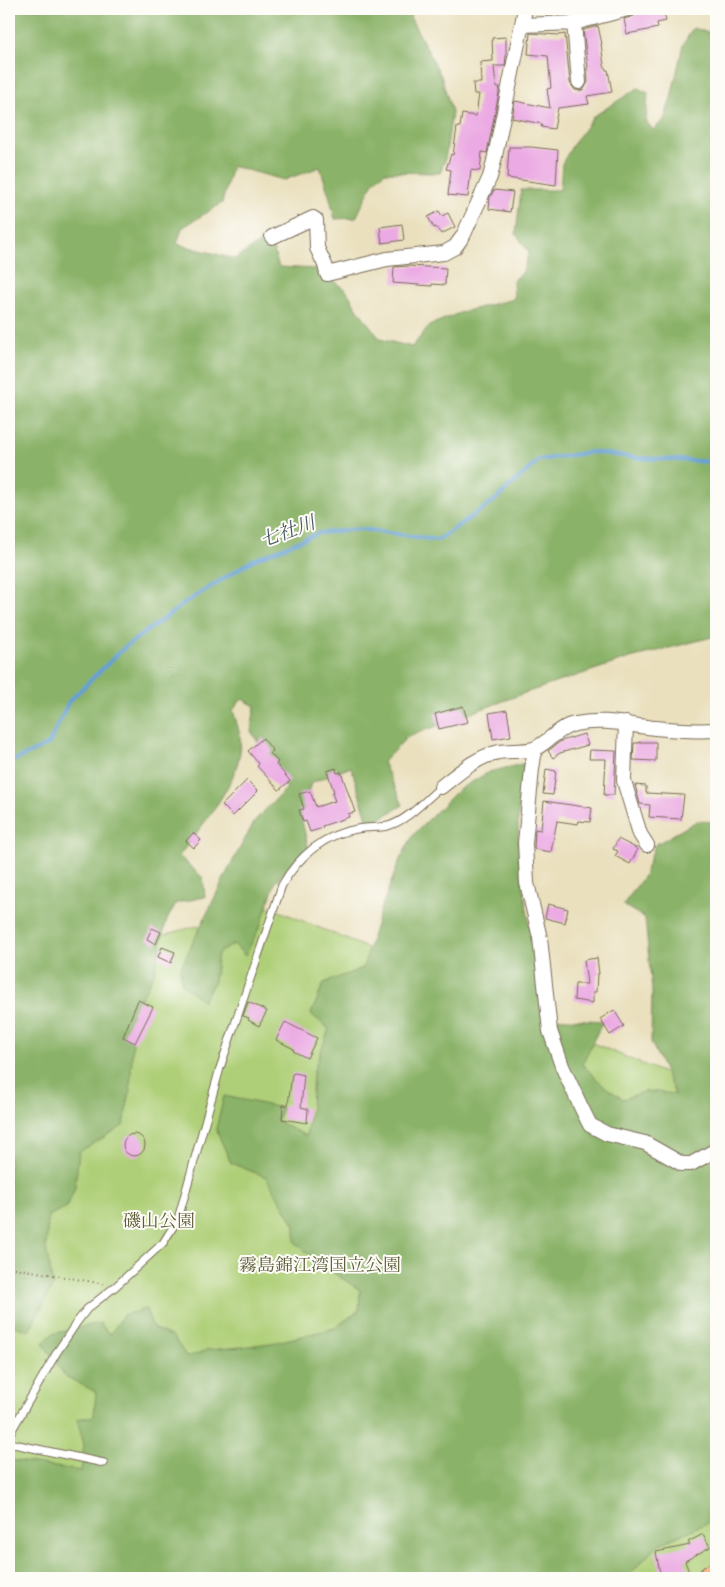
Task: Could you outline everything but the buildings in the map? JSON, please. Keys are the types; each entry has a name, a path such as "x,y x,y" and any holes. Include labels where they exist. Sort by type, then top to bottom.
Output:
{"highway":[{"path":"710,1578 716,1574"}],"street":[{"path":"272,237 313,218 316,220 317,248 327,274 387,260 444,253 455,247 463,236 490,177 525,9"},
{"path":"522,25 574,23 628,9"},
{"path":"574,23 579,82"},
{"path":"440,787 485,756 501,752 535,749 556,732 572,724 592,721 626,723 655,728 716,730"},
{"path":"626,723 624,781 640,834 647,845"},
{"path":"535,749 524,843 528,883 540,938 550,1031 570,1082 590,1125 607,1134 646,1143 682,1164 692,1164 716,1150"}],"lane":[{"path":"9,1436 57,1352 87,1309 116,1286 163,1243 178,1219 220,1068 282,884 291,869 303,856 328,838 355,829 387,826 405,818 440,787"},
{"path":"9,1443 104,1463"}],"path":[{"path":"9,1267 116,1286"}],"green space":[{"path":"9,9 413,9 410,17 441,76 452,112 445,160 440,173 385,172 373,182 356,218 335,219 320,167 284,180 232,166 222,203 182,228 177,244 235,259 269,237 279,267 316,269 346,290 380,339 412,347 430,325 462,312 514,299 513,281 523,272 529,252 516,234 521,190 560,190 562,164 572,146 594,116 638,88 648,93 646,121 653,130 664,120 683,45 693,28 716,34 716,636 630,658 522,694 407,737 383,762 403,805 369,825 351,767 311,783 301,817 309,850 297,857 275,883 261,924 245,956 234,944 218,953 214,982 203,1001 182,984 180,969 229,868 256,819 287,788 251,731 255,706 242,699 233,710 240,737 240,752 236,768 220,800 179,856 203,878 205,897 176,903 166,922 154,974 142,996 134,1020 130,1091 123,1126 79,1152 75,1187 67,1207 48,1216 46,1248 53,1286 29,1331 9,1324"},
{"name":"霧島錦江湾国立公園","path":"526,763 518,816 519,861 543,1007 551,1018 603,1021 582,1064 604,1086 623,1099 646,1091 675,1094 651,1042 652,991 645,918 623,905 644,876 655,845 697,821 716,822 716,1519 658,1545 626,1578 9,1578 10,1460 81,1471 84,1445 77,1419 94,1416 96,1392 65,1376 43,1343 52,1334 100,1323 110,1335 123,1315 146,1309 153,1328 173,1337 187,1357 207,1350 277,1342 335,1328 359,1310 360,1290 317,1262 295,1242 295,1225 266,1177 231,1163 216,1129 224,1096 282,1108 277,1121 306,1136 311,1108 313,1073 329,1029 311,1014 324,983 363,968 380,911 401,857 414,834 458,790 489,772"},
{"name":"霧島錦江湾国立公園","path":"270,907 716,1095 716,1578 9,1578 9,975"}],"waterway":[{"name":"七社川","path":"9,763 49,744 69,701 125,647 185,603 253,560 319,533 361,529 438,540 495,500 539,460 592,452 638,458 716,462"}],"park label":[{"name":"磯山公園","path":"159,1223"}]}
